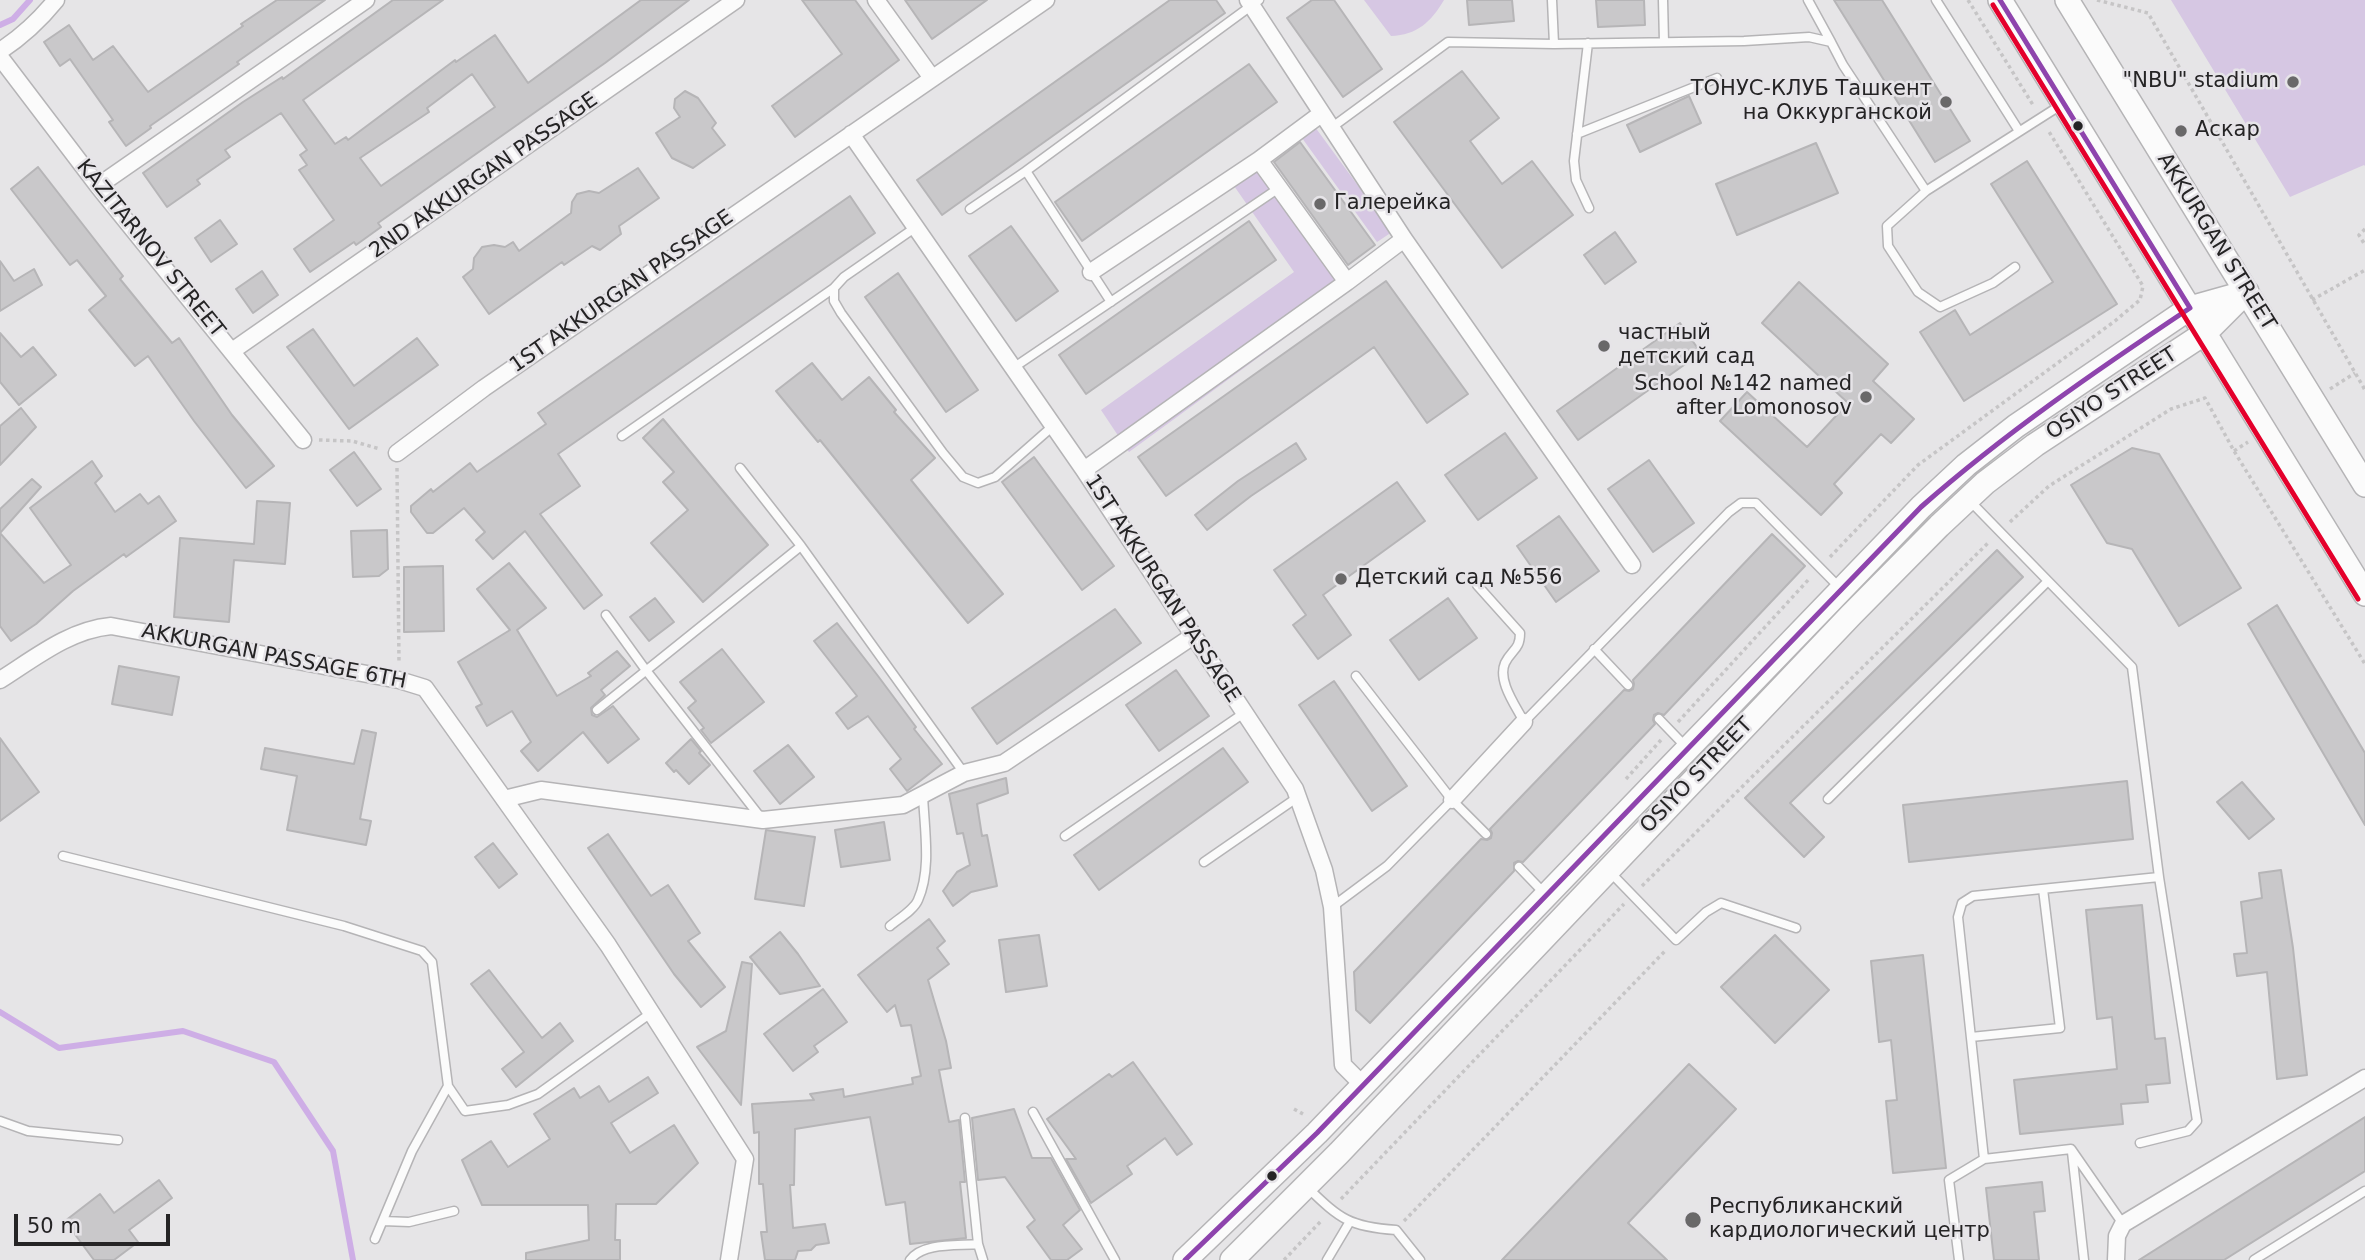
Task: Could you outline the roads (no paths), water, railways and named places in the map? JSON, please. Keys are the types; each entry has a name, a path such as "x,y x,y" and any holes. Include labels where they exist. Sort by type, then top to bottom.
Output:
{"main road":[{"path":"2000,0 2365,594"},
{"name":"AKKURGAN STREET","path":"2067,0 2365,485"},
{"name":"OSIYO STREET","path":"1185,1260 1363,1085 1921,507 1966,465 2068,389 2190,308 2246,292"},
{"name":"OSIYO STREET","path":"1232,1260 1384,1105 1851,615 1967,499 2035,445 2204,333 2246,292"},
{"path":"1363,1085 1384,1105"},
{"path":"1284,1164 1306,1186"}],"street":[{"path":"0,51 36,24 56,0"},
{"path":"98,186 366,0"},
{"name":"2ND AKKURGAN PASSAGE","path":"232,351 736,0"},
{"path":"876,0 932,78"},
{"name":"1ST AKKURGAN PASSAGE","path":"397,453 484,388 1046,0"},
{"path":"1253,2 1321,114 1405,239 1632,565"},
{"name":"KAZITARNOV STREET","path":"0,57 98,186 303,440"},
{"path":"1091,272 1259,160 1321,114"},
{"name":"1ST AKKURGAN PASSAGE","path":"850,134 1084,470 1295,789 1324,870 1332,907 1343,1065 1363,1085"},
{"path":"1259,160 1347,282"},
{"path":"1084,470 1405,239"},
{"name":"AKKURGAN PASSAGE 6TH","path":"0,680 77,633 93,627 111,626 398,680 425,688 608,945 745,1159 729,1260"},
{"path":"504,799 541,790 763,820 903,805 964,773 1004,763 1193,636"},
{"path":"1452,800 1524,722"},
{"path":"2116,1260 2117,1236 2123,1224 2365,1078"}],"lane":[{"path":"1552,0 1555,44"},
{"path":"1663,0 1664,42"},
{"path":"1808,0 1843,65 1926,191"},
{"path":"1936,0 2019,131"},
{"path":"970,209 1026,171 1253,2"},
{"path":"1331,128 1448,42 1555,44 1809,37 1831,42"},
{"path":"1588,43 1574,162 1576,180 1590,208"},
{"path":"1577,134 1717,78"},
{"path":"2015,267 1993,283 1940,307 1918,292 1888,246 1887,226 1926,191 2063,103"},
{"path":"1026,171 1111,302"},
{"path":"1013,368 1279,188"},
{"path":"622,436 834,288 844,277 916,227"},
{"path":"834,288 834,301 841,313 963,477 978,483 995,477 1053,426"},
{"path":"740,468 801,546 964,773"},
{"path":"1967,499 2132,667 2159,877 2197,1121 2188,1131 2140,1143"},
{"path":"1477,585 1520,633 1520,644 1504,664 1503,679 1524,722 1720,520 1741,503 1756,503 1842,589"},
{"path":"597,709 801,546"},
{"path":"1828,799 2048,581"},
{"path":"606,615 763,820"},
{"path":"1594,649 1628,685"},
{"path":"1356,676 1452,800 1486,834"},
{"path":"1065,836 1244,713"},
{"path":"1659,719 1688,749"},
{"path":"890,926 917,902 923,882 923,794"},
{"path":"1204,862 1298,797"},
{"path":"1332,907 1387,866 1452,800"},
{"path":"63,856 344,926 422,951 432,962 448,1086 465,1111 508,1105 538,1094 651,1013"},
{"path":"1519,867 1546,895"},
{"path":"1608,870 1676,940 1706,912 1721,903 1796,928"},
{"path":"1984,1159 1958,917 1962,903 1973,896 2159,877"},
{"path":"1971,1037 2060,1028 2043,889"},
{"path":"376,1239 412,1151 448,1086"},
{"path":"1033,1112 1115,1260"},
{"path":"965,1118 978,1244 983,1260"},
{"path":"0,1121 28,1130 118,1140"},
{"path":"1959,1260 1949,1180 1984,1159 2071,1149"},
{"path":"2071,1149 2123,1224"},
{"path":"2071,1149 2084,1260"},
{"path":"1306,1186 1349,1223 1396,1230 1420,1260"},
{"path":"2254,1260 2365,1191"},
{"path":"383,1222 409,1222 454,1211"},
{"path":"1326,1260 1349,1223"},
{"path":"910,1260 914,1255 931,1248 978,1244"}],"waterway":[{"path":"0,25 13,19 30,0"},
{"path":"0,1012 59,1048 183,1031 274,1062 333,1151 353,1260"}],"place":[{"name":"\"NBU\" stadium","path":"2293,82"},
{"name":"ТОНУС-КЛУБ Ташкент на Оккурганской","path":"1946,102"},
{"name":"Аскар","path":"2181,131"},
{"name":"Галерейка","path":"1320,204"},
{"name":"частный детский сад","path":"1604,346"},
{"name":"School №142 named after Lomonosov","path":"1866,397"},
{"name":"Детский сад №556","path":"1341,579"},
{"name":"Республиканский кардиологический центр","path":"1693,1220"}]}
